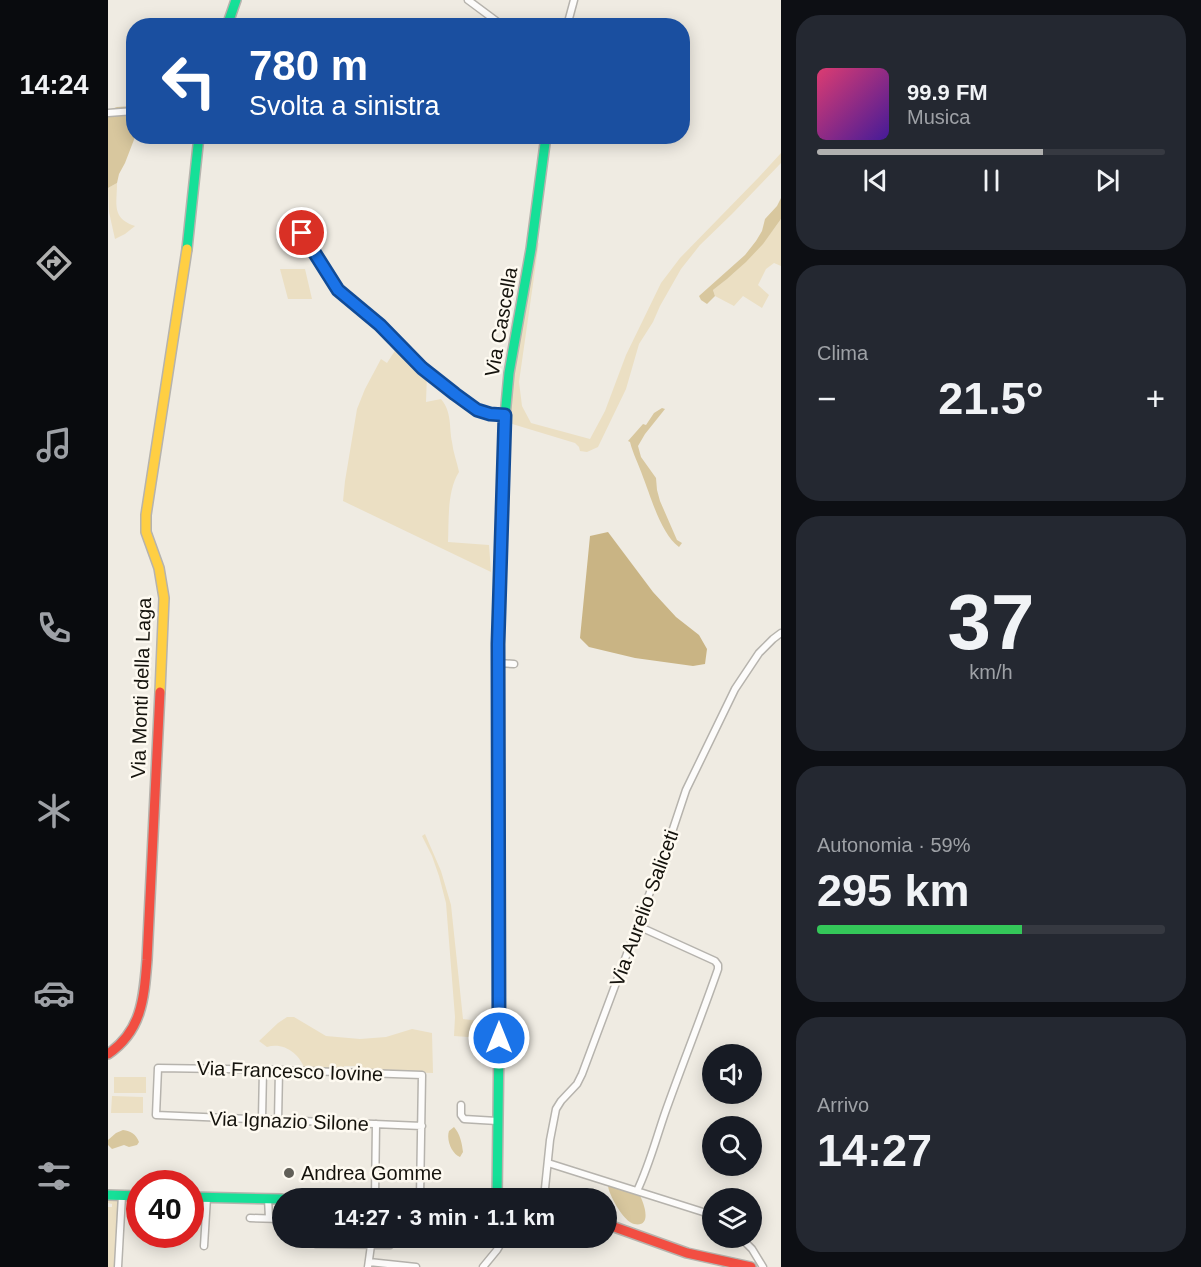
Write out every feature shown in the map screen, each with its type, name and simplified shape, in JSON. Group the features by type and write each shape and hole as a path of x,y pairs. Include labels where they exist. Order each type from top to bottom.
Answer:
{"street":[{"path":"230,18 236,0"},
{"path":"468,0 492,18"},
{"path":"569,18 574,0"},
{"path":"108,114 126,112"},
{"name":"Via Monti della Laga","path":"108,1054 125,1040 137,1018 142,1004 147,960 164,598 159,568 146,532 146,515 190,230 198,144"},
{"name":"Via Cascella","path":"497,1188 498,663 505,415 509,373 531,249 545,144"},
{"path":"302,233 338,290 380,325 422,368 477,410 505,415"},
{"name":"Via Aurelio Saliceti","path":"545,1188 556,1109 581,1077 686,790 735,689 759,653 781,633"},
{"path":"498,663 514,664"},
{"path":"637,1191 718,969 715,961 638,926"},
{"name":"Via Francesco Iovine","path":"156,1115 158,1068 279,1070 422,1076 422,1126"},
{"path":"262,1119 263,1070"},
{"path":"279,1070 279,1121"},
{"path":"461,1105 461,1115 464,1119 497,1121"},
{"name":"Via Ignazio Silone","path":"156,1115 422,1126"},
{"path":"375,1188 376,1124"},
{"path":"420,1188 422,1126"},
{"path":"548,1163 702,1212"},
{"path":"108,1195 126,1196"},
{"path":"118,1267 122,1196"},
{"path":"204,1246 207,1197 272,1198"},
{"path":"268,1198 269,1218"},
{"path":"250,1218 272,1218"},
{"path":"617,1228 687,1253 751,1267"},
{"path":"371,1248 369,1264 416,1267"},
{"path":"483,1267 498,1248"},
{"path":"751,1248 763,1267"}],"shaded area":[{"path":"126,106 126,144 132,144 117,183 108,188 108,110"},
{"path":"781,153 781,163 700,245 681,269 639,344 626,389 598,447 587,452 580,451 575,443 509,423 510,400 534,250 539,242 519,382 522,406 531,423 590,439 605,411 626,355 661,283 680,258"},
{"path":"117,183 116,204 119,214 127,223 135,226 115,239 109,212 108,188"},
{"path":"781,198 781,219 763,244 713,290 715,296 707,304 701,300 699,296 745,255 756,241 765,219"},
{"path":"781,219 781,266 774,263 766,269 758,285 769,295 762,308 743,296 734,306 715,296 713,290 750,257"},
{"path":"280,269 305,269 312,299 288,299"},
{"path":"398,346 427,373 426,402 441,399 449,414 459,472 452,488 448,542 489,545 491,572 343,501 357,409 381,359 387,363"},
{"path":"662,408 665,409 638,446 641,457 656,478 660,501 677,540 682,543 679,547 662,524 628,441 643,424 646,425 654,413"},
{"path":"608,532 653,592 676,617 699,635 707,649 705,664 693,666 635,658 589,647 580,638 590,536"},
{"path":"425,834 441,871 451,905 463,1019 495,1023 496,1039 454,1036 455,1017 446,903 432,856 422,836"},
{"path":"287,1017 294,1017 326,1036 360,1039 386,1037 412,1029 432,1033 433,1073 358,1071 357,1066 344,1066 344,1071 305,1070 295,1054 279,1046 267,1047 259,1041"},
{"path":"114,1077 146,1077 146,1093 114,1093"},
{"path":"112,1096 143,1097 143,1113 111,1113"},
{"path":"454,1127 462,1145 463,1152 460,1157 454,1153 449,1142 449,1131"},
{"path":"123,1130 133,1133 139,1142 137,1145 129,1147 124,1145 112,1149 108,1145 108,1140"},
{"path":"608,1185 639,1194 646,1214 644,1222 634,1224 630,1222 617,1206 617,1188 609,1188"},
{"path":"108,1198 119,1198 116,1267 108,1267 108,1207 112,1207 112,1204 108,1203"}],"traffic: fast":[{"path":"230,18 236,0"},
{"path":"187,249 198,144"},
{"path":"500,587 504,427 509,373 531,249 545,144"},
{"path":"497,1188 498,813"},
{"path":"108,1195 126,1196"},
{"path":"204,1197 272,1199"}],"traffic: slow":[{"path":"160,692 164,598 159,568 146,532 146,515 187,249"}],"traffic: jam":[{"path":"498,813 500,587"},
{"path":"108,1054 128,1035 134,1024 139,1013 144,987 160,692"},
{"path":"617,1228 687,1253 751,1267"}],"place":[{"name":"Andrea Gomme","path":"289,1173"}],"route":[{"path":"302,233 338,290 380,325 422,368 477,410 505,415 498,644 499,1038"}]}
